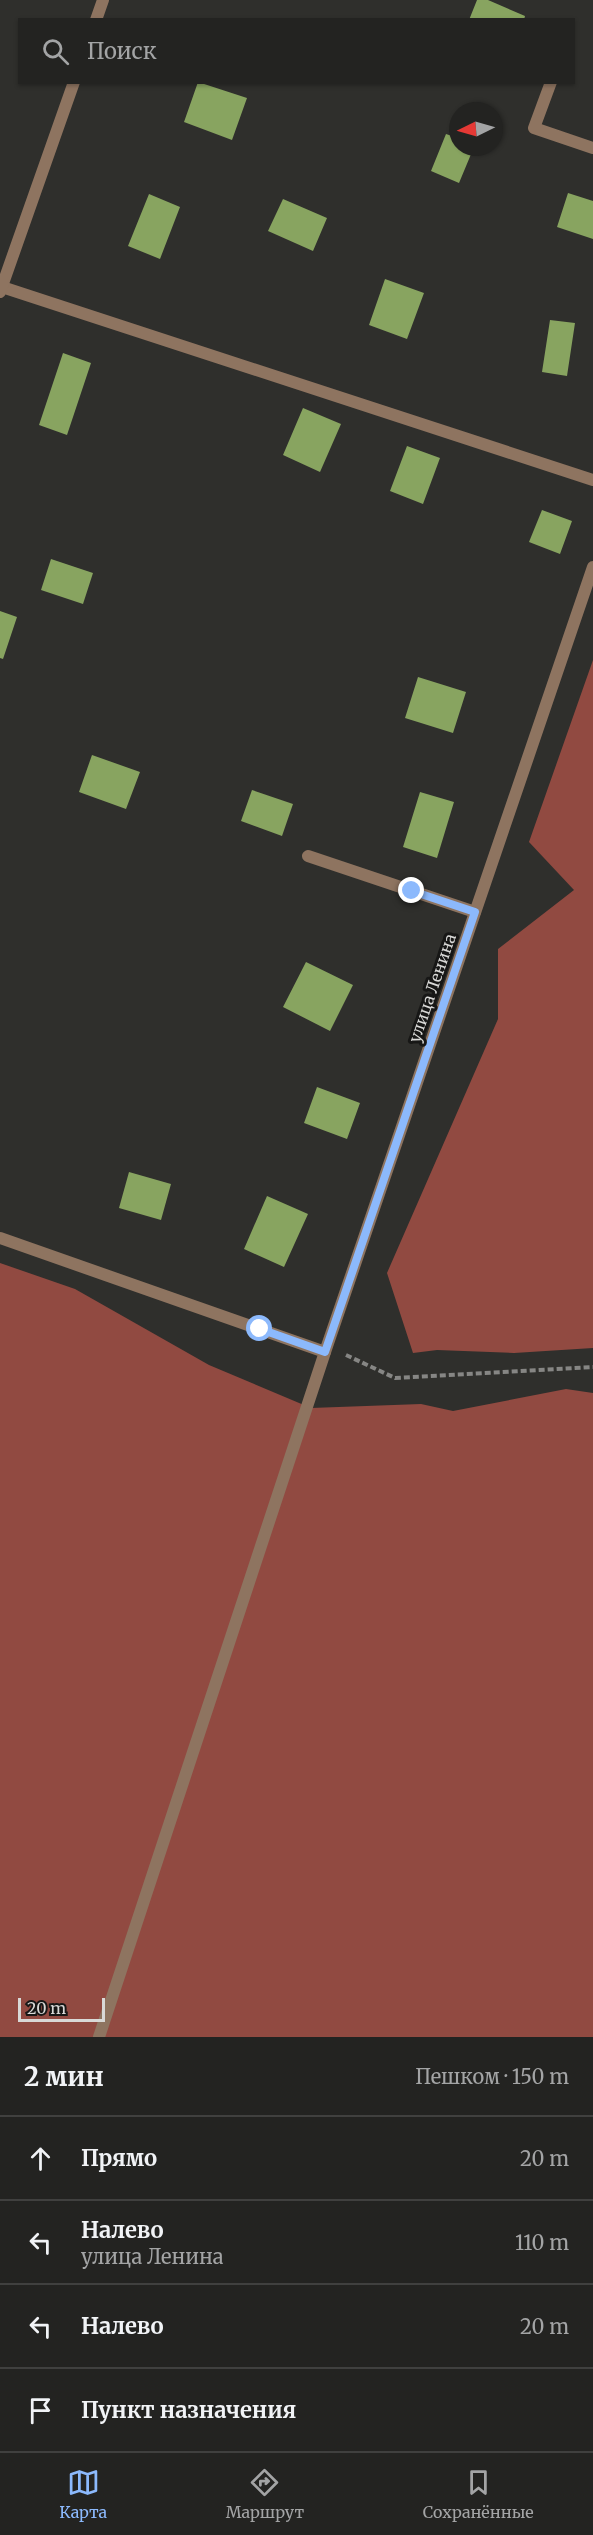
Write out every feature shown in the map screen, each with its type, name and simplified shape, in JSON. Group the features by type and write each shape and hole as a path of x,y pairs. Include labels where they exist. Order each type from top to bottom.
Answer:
{"street":[{"path":"97,18 103,0"},
{"path":"73,84 1,288 593,480"},
{"path":"550,84 534,128 593,148"},
{"name":"улица Ленина","path":"99,2037 325,1352 593,567"},
{"path":"308,856 475,912"},
{"path":"0,1238 325,1352"}],"path":[{"path":"325,1352 338,1352 395,1378 593,1367"}],"shaded area":[{"path":"593,660 593,1348 514,1353 437,1350 413,1353 387,1273 498,1019 498,949 574,890 529,842"},
{"path":"0,1263 75,1289 209,1365 311,1408 421,1404 453,1411 566,1389 593,1393 593,2037 0,2037"}],"building":[{"path":"477,0 488,0 525,16 524,18 470,18"},
{"path":"197,84 204,84 247,98 232,140 184,122"},
{"path":"446,134 449,135 449,156 470,156 459,183 431,171"},
{"path":"568,193 593,201 593,239 557,227"},
{"path":"149,194 180,207 160,259 128,246"},
{"path":"283,199 327,218 313,251 268,231"},
{"path":"385,279 424,293 407,339 369,325"},
{"path":"550,320 575,323 567,376 542,372"},
{"path":"63,353 91,363 67,435 39,425"},
{"path":"303,408 341,424 320,472 283,455"},
{"path":"407,446 440,458 423,504 390,491"},
{"path":"542,510 572,521 560,554 529,542"},
{"path":"51,559 93,573 83,604 41,590"},
{"path":"0,611 17,617 3,659 0,658"},
{"path":"418,677 466,692 453,733 405,718"},
{"path":"92,755 140,772 126,809 79,792"},
{"path":"252,790 293,804 282,836 241,821"},
{"path":"420,792 454,802 437,858 403,847"},
{"path":"306,962 353,985 330,1031 283,1007"},
{"path":"317,1087 360,1103 347,1139 304,1123"},
{"path":"129,1172 171,1184 161,1220 119,1208"},
{"path":"267,1196 308,1214 284,1267 244,1249"}],"route":[{"path":"260,1329 325,1352 475,912 412,891"}]}
